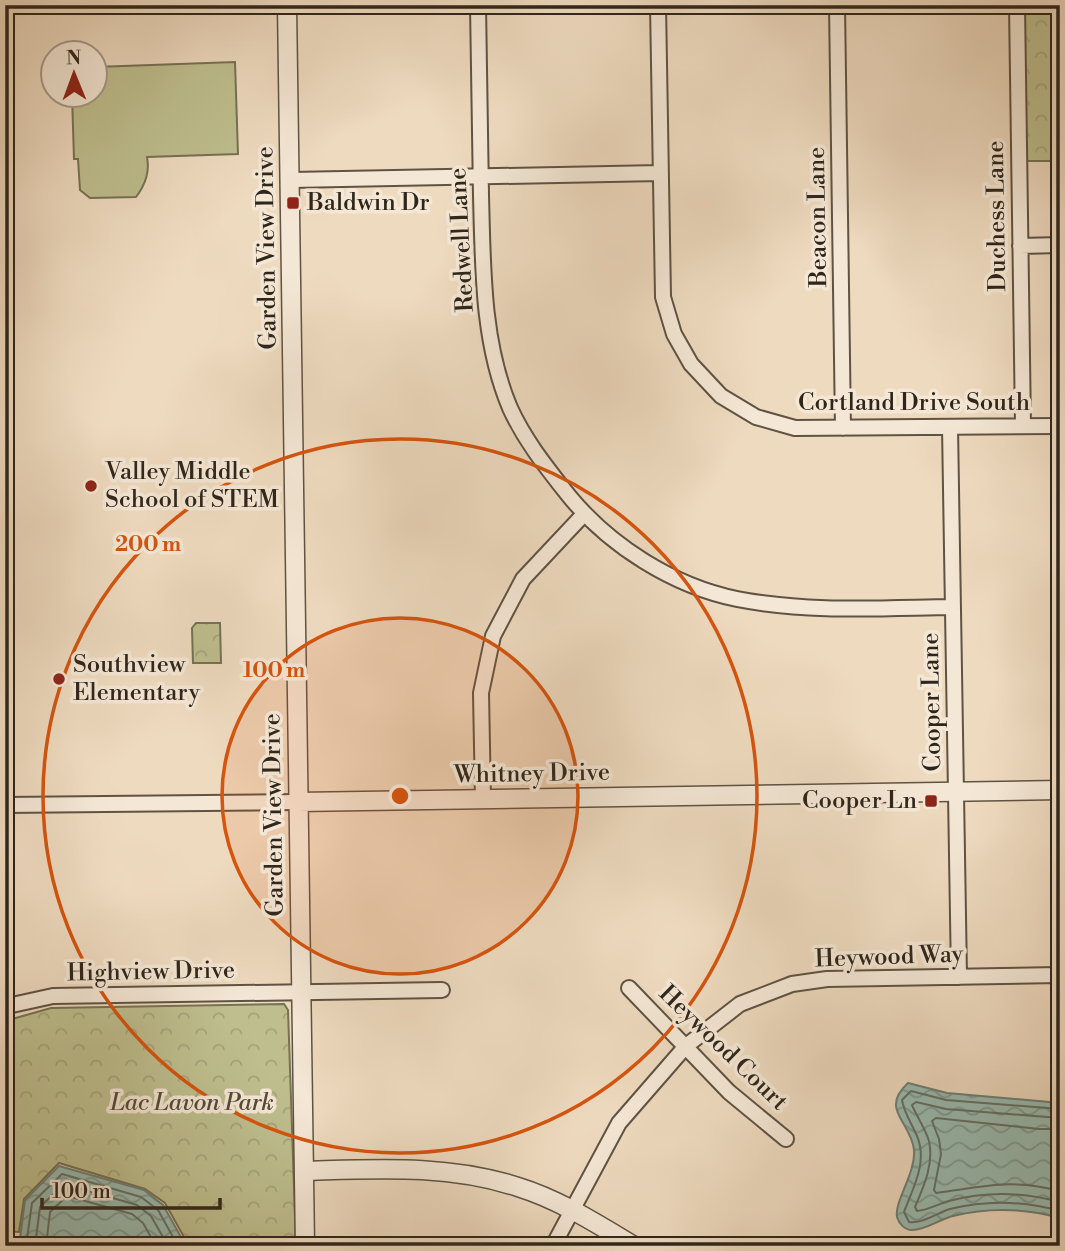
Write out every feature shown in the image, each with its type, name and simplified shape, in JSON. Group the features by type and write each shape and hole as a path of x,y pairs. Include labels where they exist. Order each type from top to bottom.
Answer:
{"street":[{"path":"5,8 19,5"},
{"name":"Garden View Drive","path":"287,5 305,1246"},
{"name":"Redwell Lane","path":"478,5 483,288 496,370 511,409 533,451 584,514 615,541 654,566 691,584 736,598 805,608 953,607"},
{"name":"Cortland Drive South","path":"658,5 663,297 674,334 691,364 721,396 756,417 795,428 1060,426"},
{"name":"Beacon Lane","path":"837,5 844,428"},
{"name":"Duchess Lane","path":"1017,5 1023,426"},
{"path":"291,180 660,173"},
{"path":"1020,246 1060,245"},
{"name":"Cooper Lane","path":"950,427 959,977"},
{"path":"482,799 481,693 493,636 523,579 584,514"},
{"name":"Whitney Drive","path":"5,805 1060,790"},
{"name":"Heywood Way","path":"553,1246 620,1123 685,1046 740,1004 792,984 827,979 1060,975"},
{"name":"Heywood Court","path":"629,988 729,1091 786,1139"},
{"name":"Highview Drive","path":"5,1009 53,996 442,990"},
{"path":"304,1171 411,1168 456,1172 519,1187 572,1209 634,1246"}],"green space":[{"path":"1023,5 1060,5 1060,161 1025,161"},
{"path":"235,62 238,154 147,157 146,178 136,197 90,198 80,190 78,159 74,159 72,108 108,108 108,67"},
{"path":"196,623 220,623 221,663 193,663 192,628"},
{"name":"Lac Lavon Park","path":"284,1004 288,1010 296,1246 189,1246 165,1203 145,1189 59,1163 24,1199 19,1232 5,1231 5,1021 51,1008"}],"water":[{"path":"908,1083 947,1093 1060,1103 1060,1218 1033,1212 994,1210 953,1216 917,1230 909,1230 903,1226 898,1220 897,1211 912,1168 914,1150 912,1140 896,1108 896,1101"},
{"path":"59,1166 144,1190 163,1205 186,1246 19,1246 25,1200"}],"place":[{"name":"Baldwin Dr","path":"293,203"},
{"name":"Valley Middle School of STEM","path":"91,486"},
{"name":"Southview Elementary","path":"59,679"},
{"name":"Cooper Ln","path":"931,801"}]}
